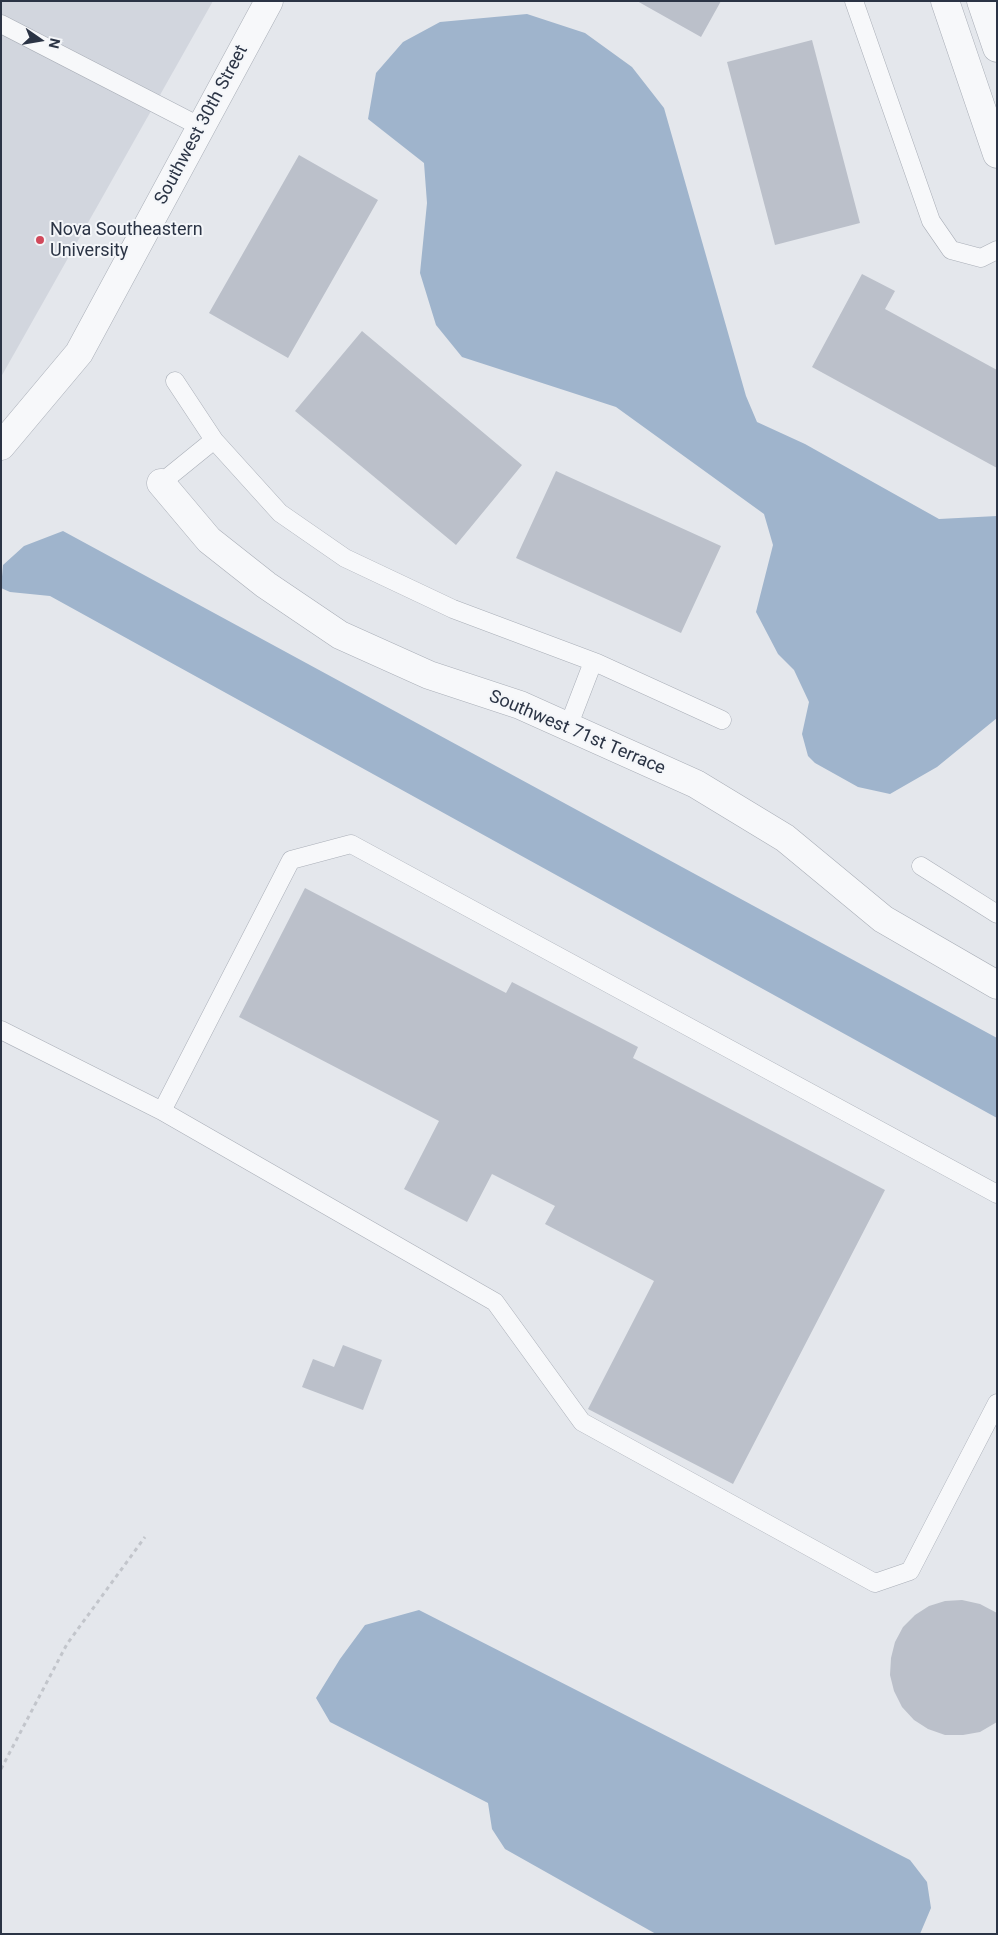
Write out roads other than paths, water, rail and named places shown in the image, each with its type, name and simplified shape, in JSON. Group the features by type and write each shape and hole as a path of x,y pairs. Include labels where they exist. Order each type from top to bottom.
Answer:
{"street":[{"name":"Southwest 30th Street","path":"1,446 79,352 269,1"},
{"path":"945,1 997,154"},
{"path":"981,1 997,48"},
{"name":"Southwest 71st Terrace","path":"161,483 209,540 266,584 340,635 429,676 520,705 696,784 785,838 883,919 997,985"}],"lane":[{"path":"854,1 931,221 951,250 980,258 997,250"},
{"path":"1,24 201,127"},
{"path":"175,381 214,440 280,513 345,558 453,609 593,662 722,720"},
{"path":"161,483 214,440"},
{"path":"568,726 593,662"},
{"path":"162,1111 291,860 351,844 997,1194"},
{"path":"921,866 997,914"},
{"path":"1,1030 162,1111 495,1302 582,1422 875,1583 910,1571 997,1403"}],"water":[{"path":"527,14 585,33 632,67 664,108 746,396 757,422 805,444 939,519 997,516 997,718 937,767 890,794 858,787 815,763 808,756 802,734 809,702 794,670 778,654 756,612 773,545 764,514 616,407 462,357 436,325 420,273 427,203 424,163 368,119 376,73 403,42 440,22"},
{"path":"63,531 997,1038 997,1118 50,596 10,592 1,588 3,565 24,546"},
{"path":"419,1610 910,1860 927,1882 931,1908 920,1934 656,1934 505,1849 492,1829 488,1803 330,1722 316,1698 340,1659 365,1625"}],"place":[{"name":"Nova Southeastern University","path":"40,240"}]}
